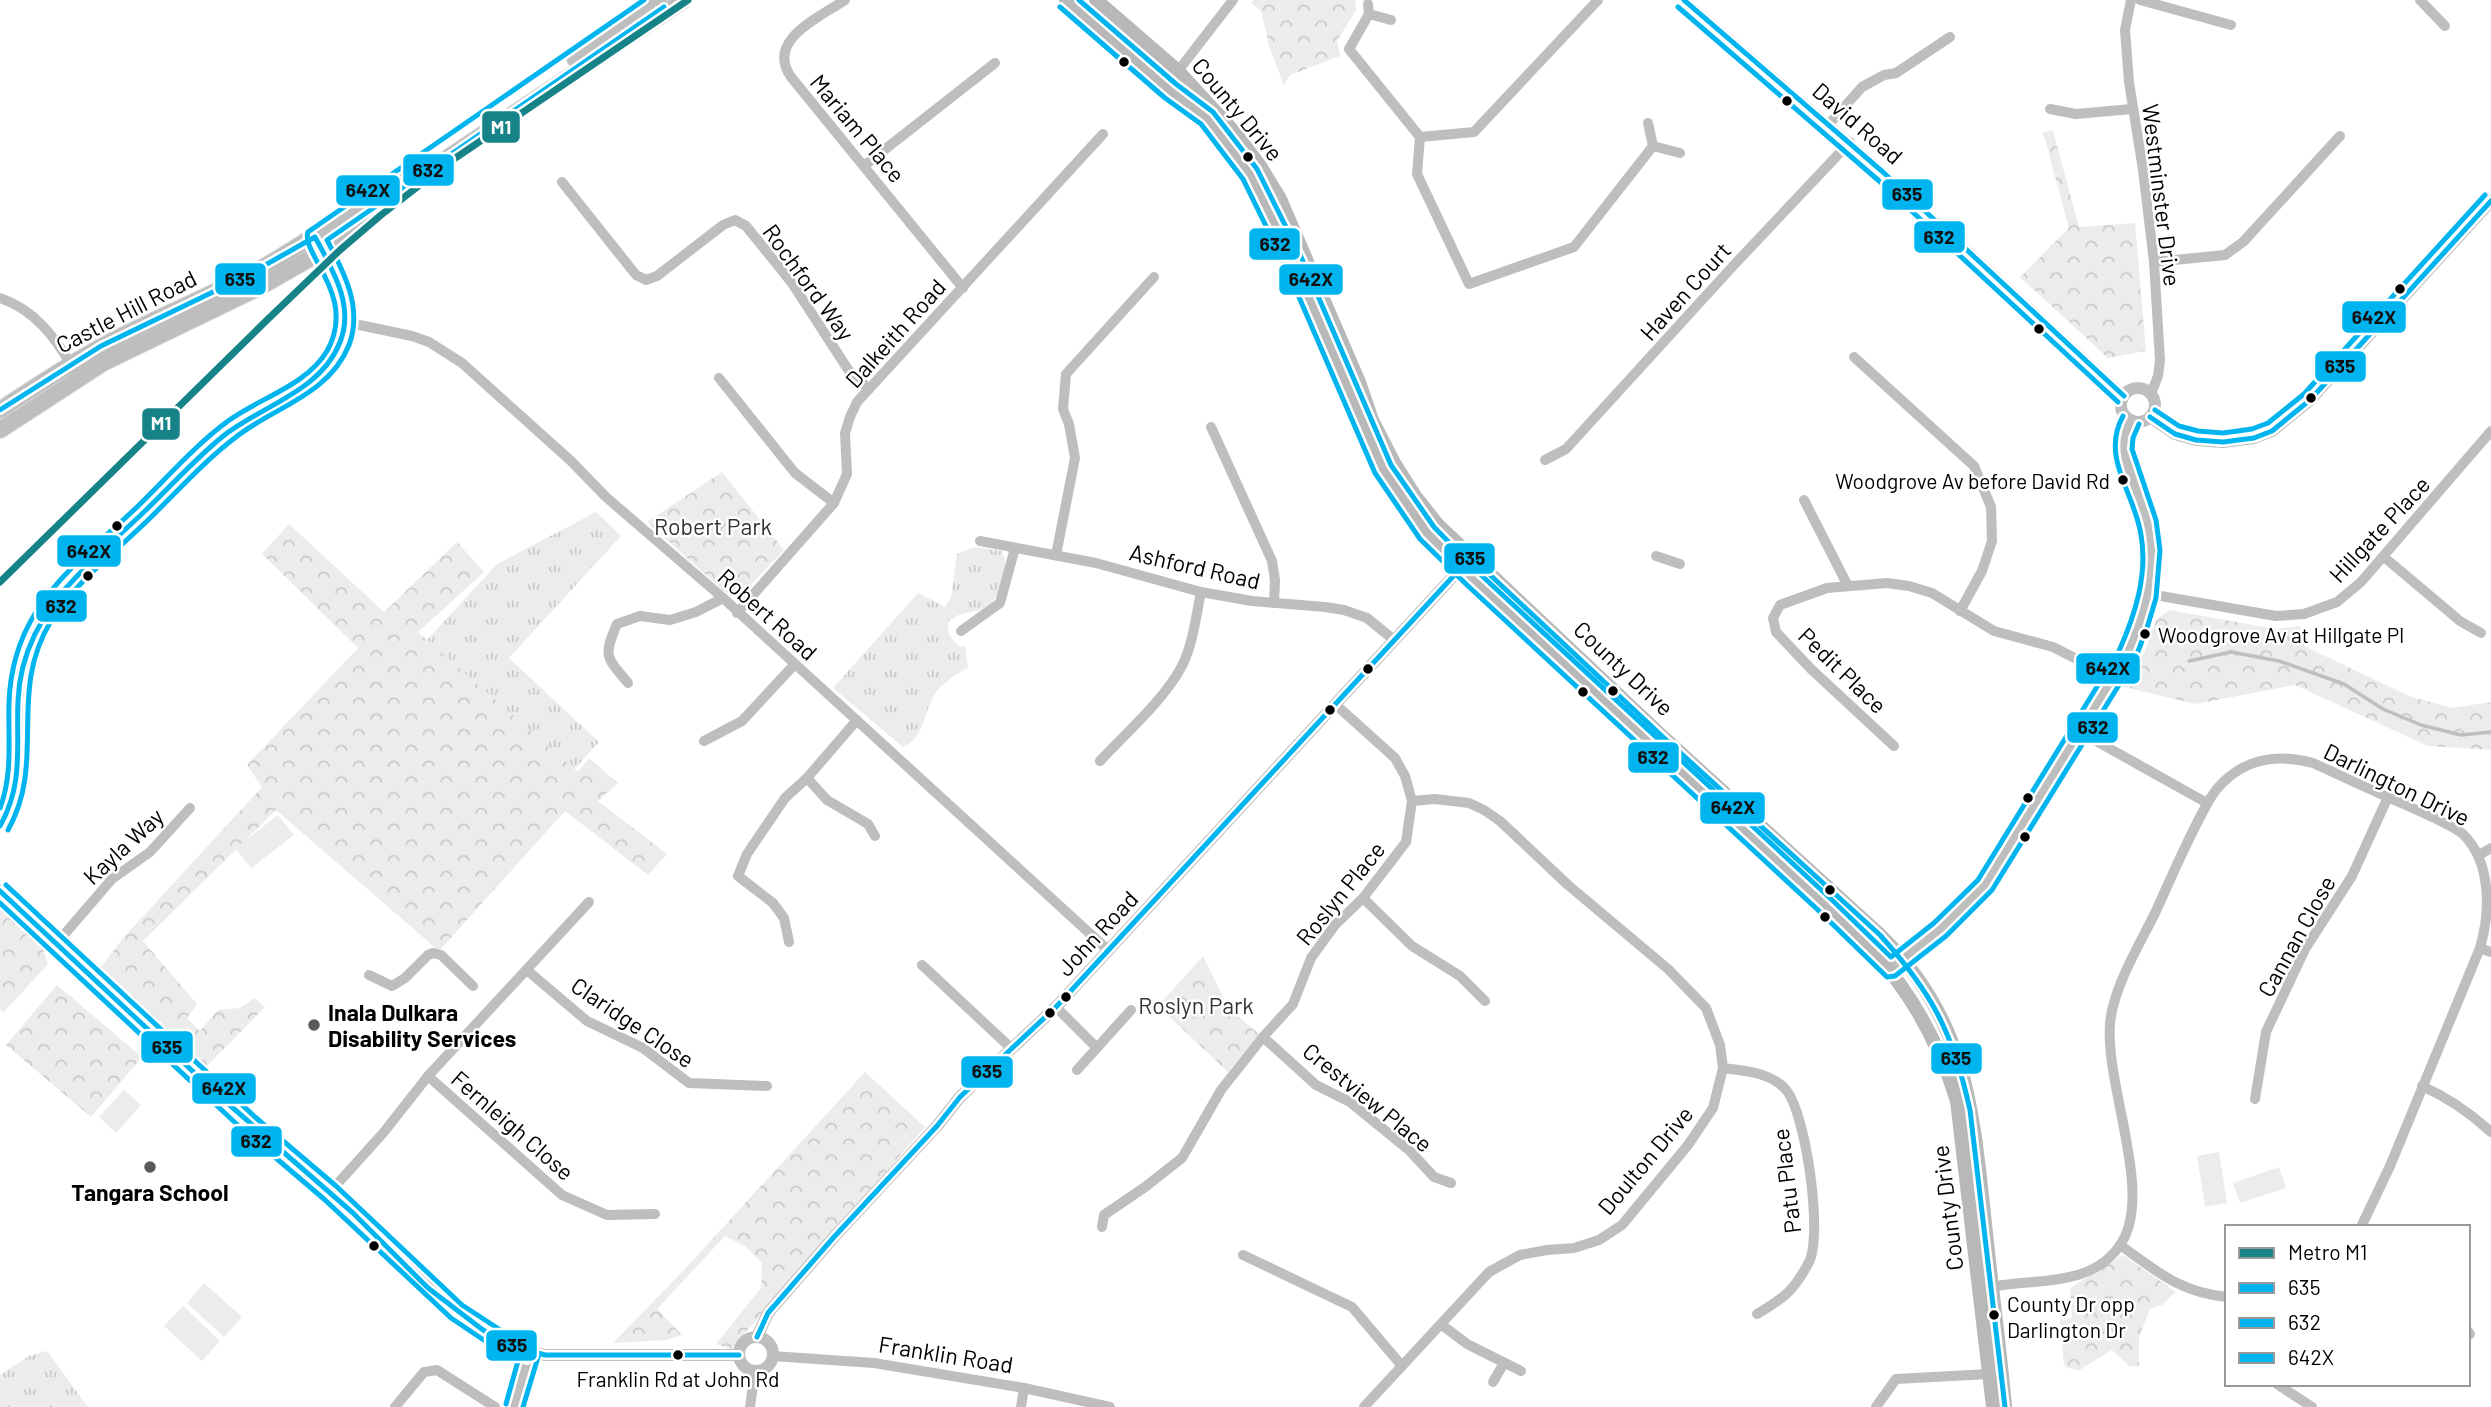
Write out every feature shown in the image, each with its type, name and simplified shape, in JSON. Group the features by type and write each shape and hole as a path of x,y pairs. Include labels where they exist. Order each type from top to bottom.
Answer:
{"main road":[{"name":"Castle Hill Road","path":"0,410 75,371 103,363 260,287 659,0"},
{"name":"Castle Hill Road","path":"319,244 684,0"},
{"name":"County Drive","path":"1066,0 1207,118 1250,174 1294,263 1383,469 1401,499 1427,533 1466,562 1880,935 1903,959 1931,997 1948,1028 1972,1113 1993,1407"},
{"name":"County Drive","path":"1096,0 1178,71 1235,133 1260,166 1280,199 1373,420 1394,463 1415,496 1466,562 1890,969 1915,1004 1932,1035 1957,1101 2005,1407"},
{"name":"Castle Hill Road","path":"0,430 75,371"}],"street":[{"name":"Mariam Place","path":"845,0 795,33 787,44 784,65 963,288"},
{"path":"1186,101 1178,85 1178,71 1233,0"},
{"path":"1420,137 1474,132 1598,0"},
{"name":"David Road","path":"1684,0 1850,142 2124,396"},
{"name":"Westminster Drive","path":"2131,0 2126,30 2132,109 2143,170 2154,262 2160,360 2158,376 2151,394"},
{"path":"2140,0 2231,25"},
{"path":"2420,0 2445,26"},
{"path":"1391,20 1368,9 1349,49 1420,137 1417,174 1469,284 1574,247 1653,146"},
{"path":"1829,124 1862,87 1896,72 1950,37"},
{"path":"1133,58 1166,71 1178,71"},
{"path":"865,165 995,63"},
{"path":"2050,109 2076,114 2132,109"},
{"path":"1648,123 1653,146"},
{"name":"Dalkeith Road","path":"737,613 834,503 847,474 845,433 857,402 1103,134"},
{"path":"2154,262 2225,254 2243,242 2340,135"},
{"name":"Haven Court","path":"1545,460 1566,449 1850,142"},
{"path":"1653,146 1680,153"},
{"name":"Rochford Way","path":"562,182 636,275 646,279 657,276 723,225 735,220 746,226 792,283 849,371 869,389"},
{"path":"2150,417 2175,434 2196,440 2223,442 2254,438 2272,431 2310,400 2491,201"},
{"path":"0,826 12,803 19,776 18,700 24,663 47,611 71,582 220,439 248,418 305,386 321,373 339,346 345,322 343,291 319,244"},
{"path":"1056,555 1075,458 1069,424 1063,409 1066,374 1154,277"},
{"path":"0,298 38,320 50,332 75,371"},
{"name":"Robert Road","path":"345,322 412,336 444,350 477,376 571,461 606,498 723,598 1109,951"},
{"path":"1854,357 1975,466 1991,507 1992,541 1982,571 1960,611"},
{"path":"719,378 795,473 834,503"},
{"path":"2137,388 2147,390 2155,403 2150,417 2141,422 2131,420 2121,407 2124,396 2137,388"},
{"path":"1890,969 1940,930 1985,885 2137,634 2149,594 2151,565 2150,535 2145,512 2124,455 2123,441 2131,420"},
{"path":"1211,426 1272,561 1274,603"},
{"name":"Hillgate Place","path":"2149,594 2276,616 2304,614 2337,601 2361,583 2491,431"},
{"path":"1804,500 1848,586 1887,583 1932,593 1994,631 2053,647 2112,677"},
{"name":"Ashford Road","path":"980,541 1131,572 1202,592 1274,603 1325,607 1355,614 1374,623 1394,640"},
{"path":"961,631 1000,603 1015,548"},
{"path":"1656,556 1680,564"},
{"path":"2384,557 2460,621 2481,633"},
{"name":"John Road","path":"757,1337 768,1313 960,1097 1056,1007 1109,951 1466,562"},
{"name":"Pedit Place","path":"1848,586 1827,588 1780,605 1773,618 1776,632 1811,669 1894,746"},
{"path":"1100,761 1157,699 1182,667 1202,592"},
{"path":"628,683 611,663 607,647 617,624 640,616 670,620 696,612 723,598"},
{"path":"704,741 742,721 794,665"},
{"name":"Roslyn Place","path":"1102,1227 1104,1215 1182,1158 1221,1090 1293,1004 1311,958 1335,925 1363,898 1406,842 1412,801 1405,776 1395,758 1335,704"},
{"path":"789,942 784,918 773,903 738,876 747,854 785,798 807,778 857,720"},
{"path":"2080,732 2207,803"},
{"name":"Darlington Drive","path":"2120,1245 2130,1221 2133,1189 2111,1060 2110,1020 2127,972 2207,803 2227,778 2249,764 2273,758 2293,757 2314,763 2440,821 2464,835 2481,854 2488,873 2491,892 2488,920 2480,948 2363,1225"},
{"path":"807,778 827,800 868,824 875,836"},
{"name":"Cannan Close","path":"2255,1099 2266,1032 2305,949 2352,876 2388,797"},
{"name":"Doulton Drive","path":"1364,1407 1489,1272 1520,1255 1574,1248 1599,1240 1622,1225 1688,1145 1713,1108 1723,1068 1720,1045 1706,1008 1668,969 1568,885 1500,821 1469,803 1436,799 1412,801"},
{"name":"Kayla Way","path":"56,944 112,879 150,852 190,808"},
{"path":"2481,854 2491,848"},
{"path":"0,891 249,1124 330,1192 457,1312 504,1343 530,1352 558,1356 739,1355"},
{"path":"1363,898 1412,946 1460,976 1485,1001"},
{"path":"330,1192 384,1132 428,1076 589,902"},
{"path":"2480,948 2491,952"},
{"path":"369,975 392,986 433,953 441,955 473,986"},
{"path":"922,965 1012,1049"},
{"name":"Claridge Close","path":"528,971 587,1021 643,1048 689,1083 766,1086"},
{"path":"1056,1007 1097,1048"},
{"path":"1077,1070 1131,1010"},
{"name":"Crestview Place","path":"1263,1037 1317,1084 1350,1101 1409,1150 1434,1177 1451,1183"},
{"name":"Patu Place","path":"1723,1068 1763,1074 1786,1090 1803,1126 1815,1224 1810,1260 1786,1297 1757,1314"},
{"name":"Fernleigh Close","path":"428,1076 562,1195 607,1215 655,1214"},
{"path":"2422,1086 2446,1096 2470,1112 2491,1132"},
{"path":"1986,1288 2075,1278 2097,1265 2120,1245 2171,1282 2202,1294 2225,1297"},
{"path":"1243,1255 1352,1307 1402,1366"},
{"path":"1442,1325 1467,1344 1521,1371"},
{"path":"757,1337 770,1346 772,1356 768,1365 755,1371 743,1364 739,1355 742,1345 757,1337"},
{"path":"514,1407 530,1352"},
{"name":"Franklin Road","path":"772,1356 874,1363 1024,1388 1110,1407"},
{"path":"1493,1382 1504,1363"},
{"path":"395,1407 424,1372 437,1370 495,1407"},
{"path":"750,1407 755,1371"},
{"path":"1876,1407 1896,1379 1989,1374"},
{"path":"2280,1386 2312,1407"},
{"path":"1021,1407 1024,1388"}],"green space":[{"path":"1253,0 1355,0 1356,10 1337,41 1340,56 1290,75 1284,85 1270,49 1261,11 1251,3"},
{"path":"2053,131 2079,227 2135,223 2146,351 2108,358 2020,277 2069,228 2043,132"},
{"name":"Robert Park","path":"722,472 784,550 743,593 726,593 647,522"},
{"path":"596,512 621,536 509,658 599,742 569,775 425,642 497,564"},
{"path":"289,524 384,612 457,542 484,572 418,632 578,772 589,758 618,783 598,801 667,854 648,875 565,811 439,951 276,810 143,941 197,1004 187,1018 200,1031 218,1010 240,1008 254,998 265,1007 202,1071 97,972 124,937 262,787 247,765 358,648 262,554"},
{"path":"974,547 1001,551 1006,567 1002,583 991,604 948,622 952,639 960,647 965,646 968,668 937,691 916,737 903,747 833,688 918,593 945,607 951,598 957,554"},
{"path":"2169,610 2276,629 2300,626 2304,646 2409,696 2452,708 2491,702 2491,750 2428,746 2295,685 2196,704 2123,687 2145,651 2156,620"},
{"path":"278,815 294,835 251,868 235,848"},
{"path":"0,902 41,943 48,964 4,1012 0,1009"},
{"name":"Roslyn Park","path":"1203,956 1229,1009 1259,1034 1228,1072 1158,1006"},
{"path":"57,985 142,1057 91,1117 6,1045"},
{"path":"865,1072 925,1127 731,1349 716,1344 761,1288 762,1263 745,1246 725,1236 657,1309 682,1335 666,1340 613,1343 685,1269"},
{"path":"124,1090 141,1105 116,1133 99,1117"},
{"path":"2219,1152 2227,1203 2205,1207 2197,1156"},
{"path":"2279,1167 2286,1188 2240,1203 2233,1183"},
{"path":"2123,1255 2176,1292 2162,1305 2150,1309 2139,1337 2139,1366 2130,1367 2112,1350 2078,1371 2064,1366 2060,1320 2072,1318 2070,1288"},
{"path":"204,1283 242,1317 224,1337 187,1303"},
{"path":"183,1306 220,1341 202,1361 164,1326"},
{"path":"47,1351 88,1407 0,1407 0,1375 29,1356"}],"waterway":[{"path":"2189,661 2231,652 2279,661 2344,684 2383,709 2421,725 2461,735 2491,732"}],"metro line":[{"name":"M1","path":"0,582 267,320 381,215 451,161 688,0"}],"transit line":[{"name":"642X","path":"0,808 7,782 11,679 20,644 46,597 82,558 203,441 240,413 295,382 318,363 327,351 335,331 336,312 333,295 308,241 308,232 644,0"},
{"name":"642X","path":"1079,0 1176,84 1213,112 1257,169 1302,259 1391,465 1434,527 1480,574 1891,957 1934,923 1978,880 2119,651 2135,609 2143,565 2138,520 2117,461 2115,446 2123,416"},
{"name":"635","path":"1684,0 1884,173 2124,396"},
{"name":"632","path":"8,830 19,804 25,778 31,674 38,648 51,621 72,593 96,568 212,457 251,426 314,388 340,362 353,331 353,304 340,265 327,240 664,7"},
{"name":"632","path":"1060,7 1165,98 1201,124 1243,179 1286,267 1375,473 1420,539 1887,977 1895,976 1946,936 1992,890 2135,659 2156,598 2160,550 2156,520 2132,449 2139,424"},
{"name":"632","path":"1678,7 1878,180 2118,402"},
{"name":"642X","path":"2155,410 2179,426 2198,431 2223,433 2252,429 2268,423 2304,394 2485,195"},
{"name":"635","path":"2150,417 2175,434 2196,440 2223,442 2254,438 2272,431 2310,400 2491,201"},
{"name":"635","path":"0,410 101,346 242,278 315,237 340,288 345,314 344,328 331,359 319,374 288,397 222,437 66,587 45,616 23,665 18,701 16,780 8,810 0,826"},
{"name":"635","path":"757,1337 768,1313 960,1097 1056,1007 1471,557 1880,935 1927,996 1948,1036 1970,1110 2005,1407"},
{"name":"642X","path":"6,885 255,1117 336,1186 462,1305 508,1335 533,1344"},
{"name":"635","path":"0,891 217,1094 353,1213 428,1288 483,1330 513,1346 545,1355 739,1355"},
{"name":"632","path":"0,903 243,1130 324,1199 451,1318 500,1351 527,1360"},
{"name":"642X","path":"506,1404 521,1350"},
{"name":"632","path":"523,1407 539,1354"}],"place":[{"name":"Woodgrove Av before David Rd","path":"2123,480"},
{"name":"Woodgrove Av at Hillgate Pl","path":"2145,634"},
{"name":"Inala Dulkara Disability Services","path":"314,1025"},
{"name":"Tangara School","path":"150,1167"},
{"name":"County Dr opp Darlington Dr","path":"1994,1315"},
{"name":"Franklin Rd at John Rd","path":"678,1355"}]}
